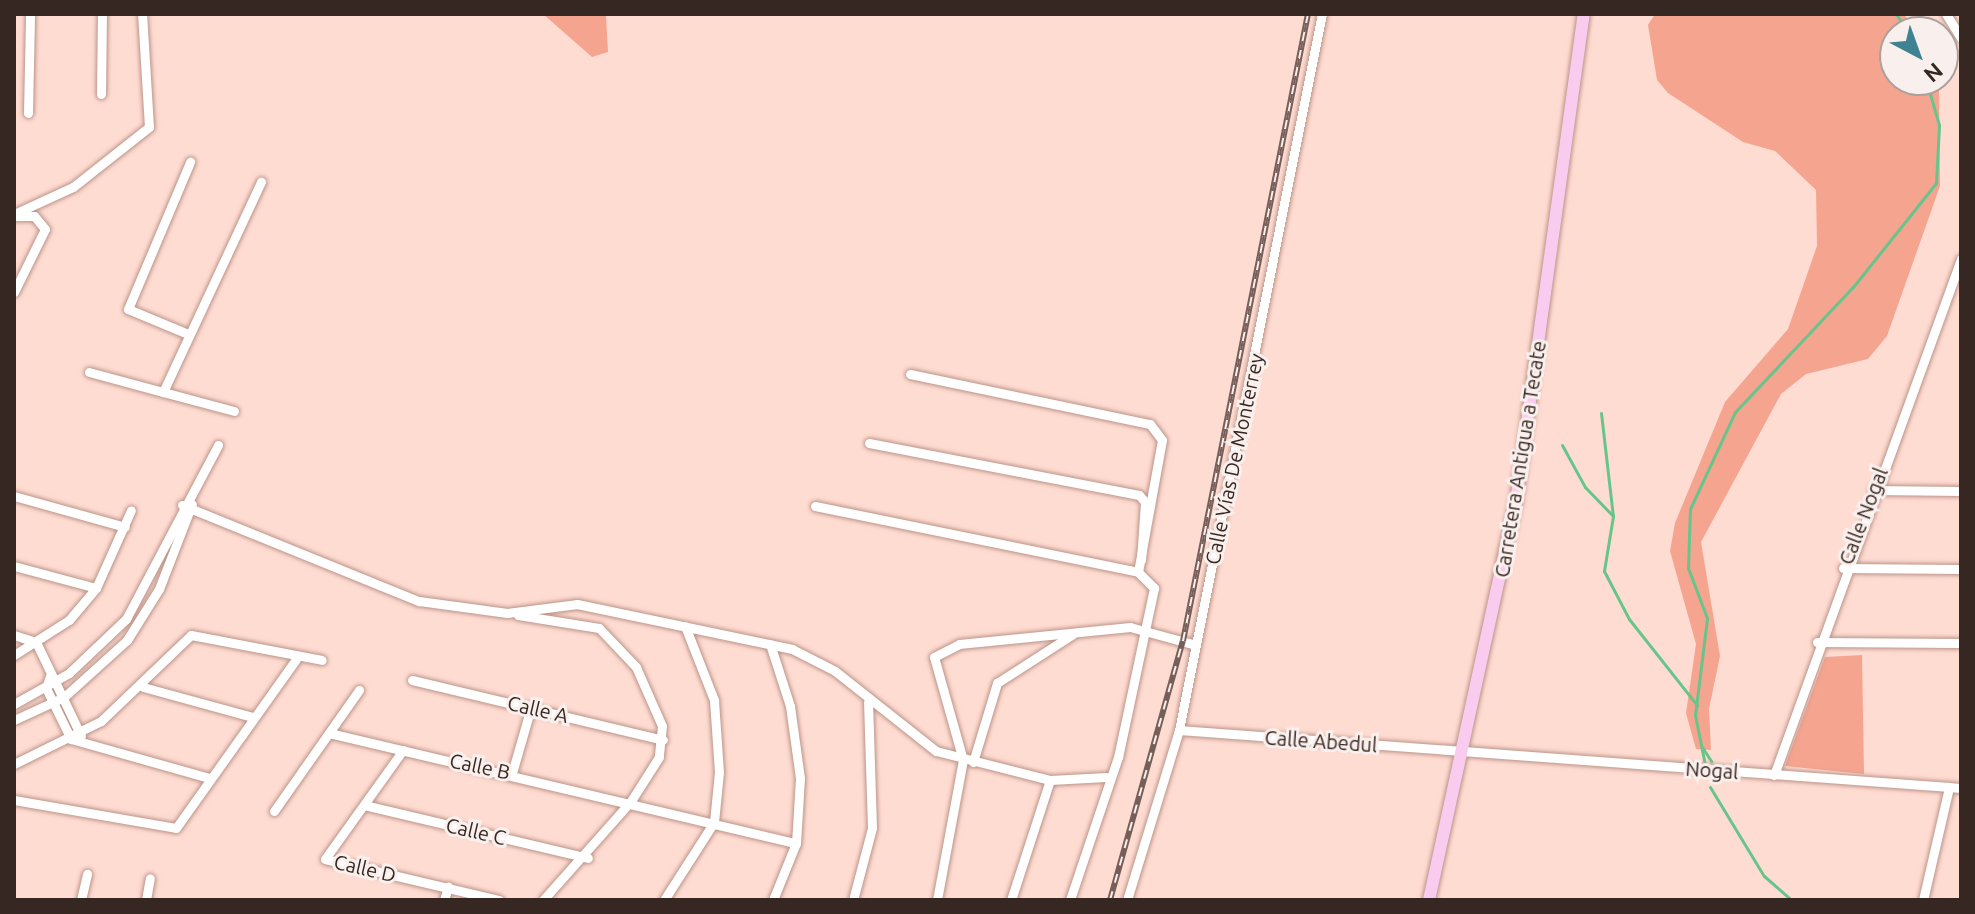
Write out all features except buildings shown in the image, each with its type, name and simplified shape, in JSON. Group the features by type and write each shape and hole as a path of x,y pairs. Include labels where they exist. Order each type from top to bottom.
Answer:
{"main road":[{"name":"Carretera Antigua a Tecate","path":"1429,900 1523,463 1584,14"}],"street":[{"path":"28,113 30,14"},
{"path":"101,94 102,14"},
{"path":"14,215 73,187 149,127 142,14"},
{"name":"Calle Vías De Monterrey","path":"1127,900 1179,730 1322,14"},
{"path":"1946,14 1961,38"},
{"path":"188,334 128,309 190,162"},
{"path":"163,392 261,182"},
{"path":"14,215 34,216 45,229 14,292"},
{"name":"Calle Nogal","path":"1774,775 1843,568 1961,261"},
{"path":"89,372 234,411"},
{"path":"910,374 1150,424 1162,440 1138,572"},
{"path":"869,443 1139,495 1145,502 1141,560"},
{"path":"14,720 64,697 139,625 191,496 218,445"},
{"path":"1873,490 1961,491"},
{"path":"14,496 125,527"},
{"path":"815,506 1138,572 1154,588 1118,757 1106,777 1070,900"},
{"path":"187,507 390,591 599,628 636,667 663,740 631,801 588,858 543,900"},
{"path":"14,704 46,688 126,619 187,507"},
{"path":"14,655 36,642 96,588 131,510"},
{"path":"14,566 96,588"},
{"path":"1843,568 1961,569"},
{"path":"507,613 577,604 770,644 815,657 915,739 968,761 1050,780 1106,777"},
{"path":"664,900 714,822 720,734 685,626"},
{"path":"968,761 934,657 959,644 1075,632 1142,633 1196,645"},
{"path":"937,900 968,761 997,683 1075,632"},
{"path":"14,635 36,642 64,697 78,739"},
{"path":"14,764 78,739 143,687 191,635 296,659 322,660"},
{"path":"1817,642 1961,643"},
{"path":"770,644 796,739 796,843 773,900"},
{"path":"14,800 176,828 296,659"},
{"name":"Calle A","path":"412,680 663,740"},
{"path":"143,687 253,717"},
{"path":"46,688 52,703 78,739 209,778"},
{"path":"274,811 359,690"},
{"path":"853,900 873,816 868,702"},
{"path":"512,773 531,707"},
{"name":"Calle Abedul","path":"1179,730 1463,751"},
{"name":"Calle B","path":"329,733 631,801 796,843"},
{"path":"364,805 403,750"},
{"name":"Nogal","path":"1463,751 1961,788"},
{"path":"1011,900 1050,780"},
{"path":"1923,900 1949,787"},
{"name":"Calle C","path":"364,805 588,858"},
{"name":"Calle D","path":"364,805 325,859 499,900"},
{"path":"81,900 87,874"},
{"path":"146,900 150,878"},
{"path":"444,900 448,887"}],"shaded area":[{"path":"543,14 606,15 608,52 592,57"},
{"path":"1655,14 1904,14 1905,16 1879,16 1879,96 1939,96 1940,186 1887,336 1868,359 1806,374 1781,394 1701,542 1720,656 1709,709 1711,750 1696,749 1686,713 1696,644 1670,551 1675,523 1725,402 1788,329 1817,246 1816,190 1775,151 1743,142 1668,93 1657,80 1648,25"},
{"path":"1862,655 1864,774 1785,766 1825,657"}],"waterway":[{"path":"1705,765 1695,715 1707,618 1688,568 1690,509 1735,412 1853,287 1936,183 1939,125 1931,96"},
{"path":"1601,413 1613,516 1604,571 1629,619 1697,705"},
{"path":"1562,445 1585,487 1613,516"},
{"path":"1702,747 1711,761"},
{"path":"1710,787 1764,876 1792,900"}],"railway":[{"path":"1110,900 1183,641 1308,14"}]}
